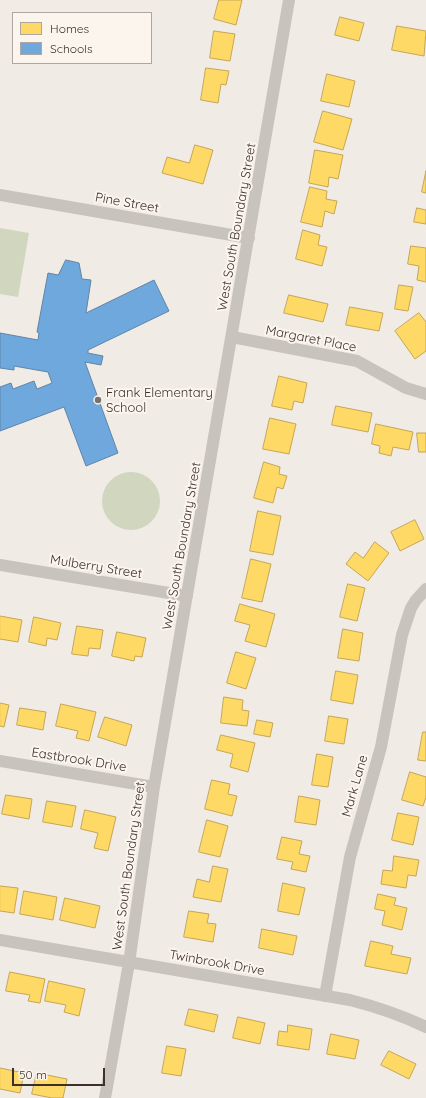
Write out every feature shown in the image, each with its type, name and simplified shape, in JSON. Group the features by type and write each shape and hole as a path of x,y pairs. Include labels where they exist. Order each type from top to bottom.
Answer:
{"street":[{"name":"West South Boundary Street","path":"105,1098 129,963 154,787 289,0"},
{"name":"Pine Street","path":"0,196 249,238"},
{"name":"Margaret Place","path":"232,337 357,361 406,388 426,394"},
{"name":"Mulberry Street","path":"0,565 187,596"},
{"name":"Mark Lane","path":"325,996 350,857 381,747 402,635 411,608 426,589"},
{"name":"Eastbrook Drive","path":"0,761 154,787"},
{"name":"Twinbrook Drive","path":"0,940 325,996 377,1007 426,1027"}],"green space":[{"path":"0,228 29,233 18,297 0,294"},
{"path":"131,472 142,474 155,485 158,490 160,501 158,512 147,525 142,528 131,530 120,528 107,517 104,512 102,501 104,490 115,477 120,474"}],"building: Homes":[{"path":"219,0 242,0 236,25 214,19"},
{"path":"340,17 364,23 359,41 335,35"},
{"path":"397,26 426,31 424,56 392,50"},
{"path":"214,31 235,34 230,61 210,58"},
{"path":"206,68 229,71 226,85 221,84 218,103 201,100"},
{"path":"327,74 355,81 349,107 321,101"},
{"path":"323,111 352,119 343,150 314,142"},
{"path":"195,145 213,150 203,184 162,173 167,157 189,163"},
{"path":"315,150 343,155 338,179 329,177 328,187 309,183"},
{"path":"426,171 426,193 422,192"},
{"path":"310,187 327,191 326,199 337,201 334,214 325,211 322,227 301,222"},
{"path":"417,208 426,210 426,224 414,222"},
{"path":"303,230 320,235 318,245 327,247 322,266 296,259"},
{"path":"411,246 426,248 426,282 417,280 419,266 408,264"},
{"path":"399,285 413,287 408,311 395,309"},
{"path":"289,295 328,304 323,322 284,313"},
{"path":"350,307 383,313 379,331 346,325"},
{"path":"419,313 426,322 426,351 415,359 395,331"},
{"path":"279,376 307,383 303,403 294,401 292,410 272,406"},
{"path":"336,406 372,413 368,432 332,425"},
{"path":"270,418 296,424 289,454 263,449"},
{"path":"376,424 413,432 409,450 393,447 391,456 379,453 380,446 372,444"},
{"path":"417,433 426,433 426,452 419,452"},
{"path":"264,462 280,467 279,474 287,476 283,489 277,487 273,503 254,498"},
{"path":"258,511 281,516 273,555 250,551"},
{"path":"415,520 424,539 400,551 391,532"},
{"path":"375,542 389,553 368,581 346,564 355,552 363,558"},
{"path":"251,559 271,564 262,602 242,598"},
{"path":"348,584 365,588 357,621 340,617"},
{"path":"240,604 275,614 266,647 245,641 250,625 235,621"},
{"path":"0,616 22,620 18,642 0,639"},
{"path":"34,617 61,623 57,640 47,638 46,646 29,642"},
{"path":"77,626 103,630 100,649 89,648 88,656 72,654"},
{"path":"343,629 363,633 359,661 338,658"},
{"path":"117,632 146,638 142,657 135,656 134,661 112,656"},
{"path":"236,652 256,658 246,689 227,683"},
{"path":"336,671 358,675 353,704 331,700"},
{"path":"224,697 243,700 242,710 249,711 247,726 221,723"},
{"path":"0,703 9,705 4,727 0,726"},
{"path":"61,704 96,712 89,741 76,738 78,731 56,726"},
{"path":"20,708 46,712 43,730 17,725"},
{"path":"329,716 348,719 344,744 325,741"},
{"path":"105,717 132,725 126,746 98,737"},
{"path":"257,720 273,723 270,737 254,734"},
{"path":"423,732 426,732 426,761 418,760"},
{"path":"221,735 255,743 248,772 230,767 233,754 217,750"},
{"path":"317,754 333,757 328,787 312,785"},
{"path":"410,772 426,777 426,797 423,806 402,800"},
{"path":"212,780 230,784 228,794 237,796 232,816 205,809"},
{"path":"6,795 32,799 29,819 2,814"},
{"path":"299,796 320,800 316,825 295,822"},
{"path":"47,801 76,806 72,827 43,822"},
{"path":"85,810 116,817 108,851 94,848 98,833 81,829"},
{"path":"398,813 419,817 413,845 392,840"},
{"path":"207,820 228,826 220,857 199,852"},
{"path":"282,837 302,841 299,854 310,856 306,872 291,869 293,862 277,859"},
{"path":"394,856 419,860 416,876 408,875 406,888 381,884 383,870 392,871"},
{"path":"213,866 228,869 221,902 193,897 197,879 209,882"},
{"path":"283,883 305,888 299,915 278,911"},
{"path":"0,886 18,888 14,913 0,911"},
{"path":"24,891 57,897 53,920 20,914"},
{"path":"378,894 396,898 394,905 407,908 402,930 382,925 385,911 375,909"},
{"path":"65,898 100,906 95,928 60,920"},
{"path":"189,911 209,914 207,923 216,924 213,942 184,937"},
{"path":"262,929 297,936 293,955 259,948"},
{"path":"371,941 393,946 391,954 411,958 407,974 365,966"},
{"path":"10,972 45,979 40,1003 28,1001 30,995 6,991"},
{"path":"49,981 85,989 79,1016 64,1012 66,1005 45,1001"},
{"path":"189,1009 218,1015 214,1032 185,1025"},
{"path":"238,1017 265,1023 260,1044 233,1038"},
{"path":"288,1025 312,1029 309,1050 277,1045 279,1031 287,1032"},
{"path":"331,1034 359,1040 355,1059 327,1054"},
{"path":"167,1046 186,1049 181,1076 162,1073"},
{"path":"389,1051 416,1064 409,1079 381,1065"},
{"path":"0,1068 24,1073 20,1093 0,1089"},
{"path":"37,1073 67,1079 63,1098 52,1098 32,1094"}],"building: Schools":[{"name":"Frank Elementary School","path":"66,260 79,263 82,279 91,280 86,313 154,280 169,311 88,350 88,353 103,356 101,365 85,362 118,453 86,466 64,407 0,431 0,387 11,383 13,389 34,381 37,389 52,383 48,372 14,366 14,370 0,368 0,333 38,340 39,333 37,332 48,273 58,275"}],"place":[{"name":"Frank Elementary School","path":"98,400"}]}
